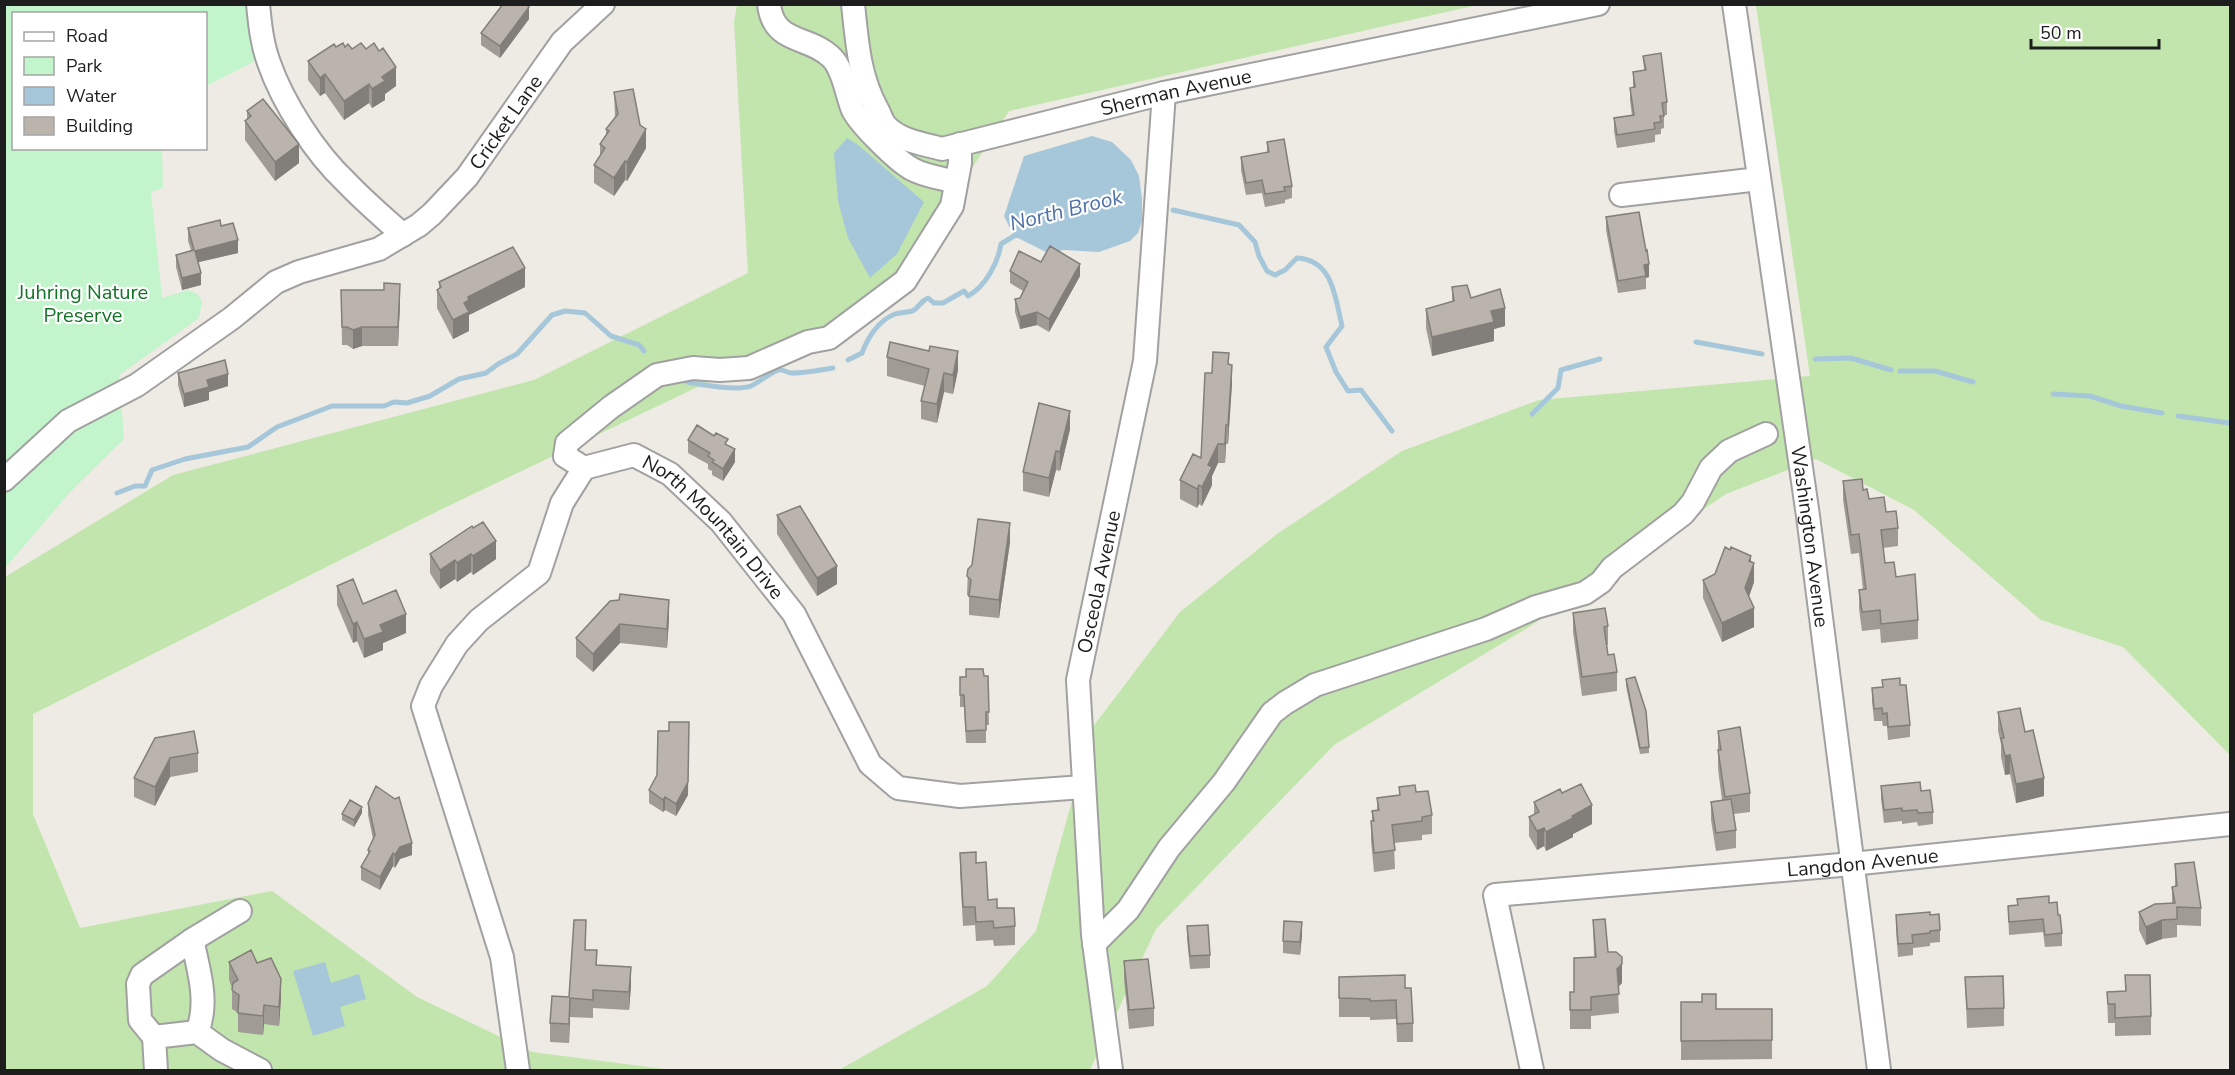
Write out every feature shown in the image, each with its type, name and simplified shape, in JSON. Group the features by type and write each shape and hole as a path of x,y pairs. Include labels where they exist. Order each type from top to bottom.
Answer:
{"street":[{"path":"258,4 260,30 270,65 297,119 328,163 403,235"},
{"name":"Cricket Lane","path":"4,480 68,421 137,385 232,318 276,282 299,272 378,249 403,235 432,214 467,177 562,42 603,4"},
{"path":"769,4 773,22 781,32 825,52 834,59 854,112 886,148 912,169 956,182"},
{"name":"Sherman Avenue","path":"853,4 858,56 863,77 886,126 906,139 942,148 1164,93 1598,4"},
{"name":"Washington Avenue","path":"1734,4 1808,516 1879,1071"},
{"name":"Osceola Avenue","path":"1111,1071 1094,944 1078,680 1145,361 1164,93"},
{"path":"518,1071 502,957 423,706 430,686 457,644 479,620 539,573 562,503 584,468 565,456 567,443 657,375 693,368 720,370 749,368 808,342 829,338 905,281 952,206 960,144"},
{"path":"1621,195 1759,179"},
{"path":"1094,944 1128,910 1169,848 1224,782 1272,713 1285,703 1316,685 1486,629 1536,607 1585,593 1601,582 1612,568 1683,514 1693,502 1711,468 1729,452 1766,434"},
{"name":"North Mountain Drive","path":"584,468 634,455 670,474 721,522 794,614 870,764 898,788 960,796 1083,787"},
{"name":"Langdon Avenue","path":"1532,1071 1495,895 1852,864 2230,824"},
{"path":"156,1071 154,1037 140,1020 138,984 142,975 192,940 240,911"},
{"path":"192,940 200,970 203,1017 197,1032"},
{"path":"154,1037 197,1032 222,1050 260,1071"}],"green space":[{"name":"Juhring Nature Preserve","path":"5,5 258,5 267,55 207,85 207,12 12,12 12,150 162,150 163,188 151,192 162,298 188,290 197,294 202,301 199,318 119,375 124,439 70,492 5,568"},
{"path":"737,5 1477,5 1009,111 890,295 446,507 33,714 33,814 80,928 272,891 417,997 532,1052 672,1070 5,1070 5,577 173,475 534,380 748,273 734,22"},
{"path":"1756,5 2230,5 2230,755 2123,647 2041,620 1914,510 1816,459 1726,494 1529,627 1334,745 1156,929 1090,1070 839,1070 987,986 1036,931 1092,728 1180,612 1277,534 1402,451 1539,400 1810,376"}],"water":[{"path":"1092,136 1112,142 1131,160 1139,176 1142,221 1138,233 1130,241 1099,252 1064,250 1048,253 1014,236 1004,216 1024,156"},
{"path":"847,138 924,202 897,254 870,278 848,238 838,201 834,153"},
{"path":"325,962 331,983 359,974 366,999 340,1007 345,1026 313,1036 293,971"}],"building":[{"path":"503,4 526,4 529,7 500,46 481,33"},
{"path":"343,43 345,47 348,44 352,49 361,43 366,49 374,43 379,51 383,48 396,67 382,77 385,81 372,89 369,84 344,101 325,74 320,78 308,61 334,44 336,47"},
{"path":"1661,53 1667,102 1662,103 1664,116 1660,116 1661,122 1654,123 1655,129 1617,135 1614,118 1634,115 1630,88 1635,87 1633,72 1646,70 1643,56"},
{"path":"633,89 640,125 646,129 627,162 625,161 614,178 594,165 605,148 600,144 609,131 606,129 618,114 614,92"},
{"path":"263,99 299,144 275,162 245,121 251,116 247,111"},
{"path":"1284,139 1292,186 1284,187 1285,191 1265,194 1262,180 1246,183 1241,157 1269,152 1267,142"},
{"path":"1639,212 1649,264 1644,265 1646,276 1618,281 1606,217"},
{"path":"220,220 221,226 233,223 238,240 195,251 201,273 182,278 176,255 194,250 188,228"},
{"path":"1050,246 1080,264 1049,319 1037,312 1020,317 1015,299 1020,298 1028,282 1010,271 1019,251 1041,262"},
{"path":"513,247 525,268 468,297 469,300 464,303 469,312 453,320 437,290 441,287 439,282"},
{"path":"384,283 400,284 398,327 362,327 353,330 342,327 341,290 384,290"},
{"path":"1467,285 1471,298 1500,289 1505,308 1491,311 1494,322 1432,337 1426,309 1454,301 1452,287"},
{"path":"890,342 929,351 930,346 958,351 953,375 944,373 937,404 921,401 929,369 887,357"},
{"path":"1213,352 1229,353 1228,364 1232,365 1228,425 1226,425 1225,444 1218,444 1208,465 1212,467 1202,487 1199,485 1197,489 1180,480 1193,454 1201,458 1205,373 1212,373"},
{"path":"225,360 228,374 207,380 209,387 184,394 178,373"},
{"path":"1039,403 1070,411 1060,452 1056,451 1049,478 1023,472"},
{"path":"697,425 714,436 716,433 728,439 725,444 735,449 723,469 712,462 714,460 708,456 710,453 688,440"},
{"path":"1862,479 1863,490 1867,489 1869,499 1884,497 1886,512 1896,511 1898,528 1881,530 1885,563 1894,562 1896,577 1915,574 1918,620 1881,624 1880,610 1862,612 1859,590 1866,589 1859,534 1851,535 1843,481"},
{"path":"800,506 837,566 817,578 777,515"},
{"path":"978,519 1010,523 999,600 969,596 971,580 967,576 968,569 972,565"},
{"path":"483,522 496,541 473,556 471,554 457,563 455,560 440,570 430,554 472,526 473,528"},
{"path":"1725,547 1730,550 1731,547 1751,556 1749,561 1754,563 1745,588 1754,608 1722,623 1703,580 1715,574"},
{"path":"353,579 363,604 396,590 406,614 380,625 383,632 364,639 357,622 353,624 337,586"},
{"path":"620,594 669,600 667,629 620,624 593,654 576,638 610,601 619,600"},
{"path":"1605,608 1608,626 1604,627 1608,655 1614,654 1617,672 1582,677 1573,613"},
{"path":"966,669 983,669 984,676 988,676 989,712 986,712 986,730 966,731 964,695 960,695 960,677 966,677"},
{"path":"1635,677 1646,711 1649,747 1640,748 1626,679"},
{"path":"1900,678 1900,685 1906,685 1910,725 1888,727 1887,713 1883,714 1882,708 1874,709 1872,688 1883,687 1882,680"},
{"path":"2020,708 2025,732 2033,730 2044,778 2016,784 2010,755 2005,756 2001,738 2004,738 1998,712"},
{"path":"669,722 689,722 688,782 676,804 665,797 663,800 649,790 657,775 658,731 669,731"},
{"path":"1740,727 1750,793 1725,797 1718,750 1721,750 1718,731"},
{"path":"194,731 198,753 170,758 155,787 134,778 155,738"},
{"path":"1920,782 1921,791 1930,790 1933,812 1902,811 1902,808 1884,810 1881,786"},
{"path":"1581,784 1592,805 1546,832 1544,828 1537,831 1529,817 1539,812 1534,802 1560,789 1562,793"},
{"path":"1415,785 1416,792 1428,791 1432,815 1422,817 1422,821 1392,825 1395,850 1374,853 1371,821 1374,821 1372,811 1379,810 1377,798 1400,795 1399,787"},
{"path":"376,786 395,799 399,797 412,843 400,847 395,855 393,853 380,877 361,867 370,851 368,850 375,835 368,803"},
{"path":"1731,799 1736,830 1716,833 1711,802"},
{"path":"350,800 362,807 354,820 342,814"},
{"path":"976,852 976,863 986,862 988,900 997,899 997,908 1014,908 1015,926 994,928 993,921 976,922 975,907 963,907 960,853"},
{"path":"2194,862 2201,908 2177,907 2177,919 2162,920 2146,927 2139,912 2155,904 2175,903 2172,887 2177,886 2175,864"},
{"path":"2049,896 2049,903 2057,902 2062,933 2045,935 2043,919 2009,922 2008,906 2018,905 2017,899"},
{"path":"1930,912 1930,915 1939,914 1940,930 1912,935 1913,943 1898,944 1896,915"},
{"path":"1605,919 1608,952 1616,952 1622,957 1622,964 1617,969 1619,994 1591,997 1591,1010 1570,1010 1570,992 1574,992 1574,958 1596,957 1593,920"},
{"path":"574,920 586,920 585,950 597,950 596,965 631,967 629,992 593,990 593,1000 570,998 569,1024 550,1023 552,996 569,997"},
{"path":"1284,921 1302,922 1300,942 1283,941"},
{"path":"1208,925 1210,955 1190,956 1187,926"},
{"path":"251,950 257,963 271,958 281,979 279,1007 264,1005 263,1016 238,1013 239,995 232,990 233,983 238,980 229,962"},
{"path":"1148,959 1154,1008 1129,1010 1124,961"},
{"path":"1405,975 1405,988 1411,988 1413,1023 1397,1024 1396,1000 1370,1001 1370,999 1339,998 1339,977"},
{"path":"2125,975 2150,975 2151,1016 2115,1018 2115,1004 2108,1004 2107,992 2126,991"},
{"path":"2003,976 2004,1008 1967,1009 1965,977"},
{"path":"1702,994 1716,994 1716,1009 1772,1009 1772,1040 1681,1041 1681,1002 1702,1002"}],"waterway":[{"name":"North Brook","path":"1173,210 1239,225 1255,242 1267,271 1275,275 1285,270 1297,258 1309,260 1318,265 1325,273 1334,292 1342,326 1326,347 1336,372 1348,391 1361,390 1392,431"},
{"name":"North Brook","path":"848,360 862,353 875,330 889,317 910,312 928,298 934,303 943,303 964,291 968,296 974,292 990,274 1001,244 1020,235"},
{"name":"North Brook","path":"117,493 135,486 145,486 152,470 185,459 248,447 277,427 332,406 384,406 394,402 407,403 430,396 459,379 486,373 517,354 552,315 565,311 585,313 611,336 639,345 644,351"},
{"name":"North Brook","path":"1696,342 1762,354"},
{"name":"North Brook","path":"1815,359 1851,358 1891,370"},
{"name":"North Brook","path":"1532,414 1558,388 1561,370 1600,359"},
{"name":"North Brook","path":"683,377 687,382 737,388 751,386 779,370 797,373 833,368"},
{"name":"North Brook","path":"1900,371 1935,371 1973,382"},
{"name":"North Brook","path":"2053,394 2090,396 2121,406 2162,413"},
{"name":"North Brook","path":"2178,416 2230,423"}]}
